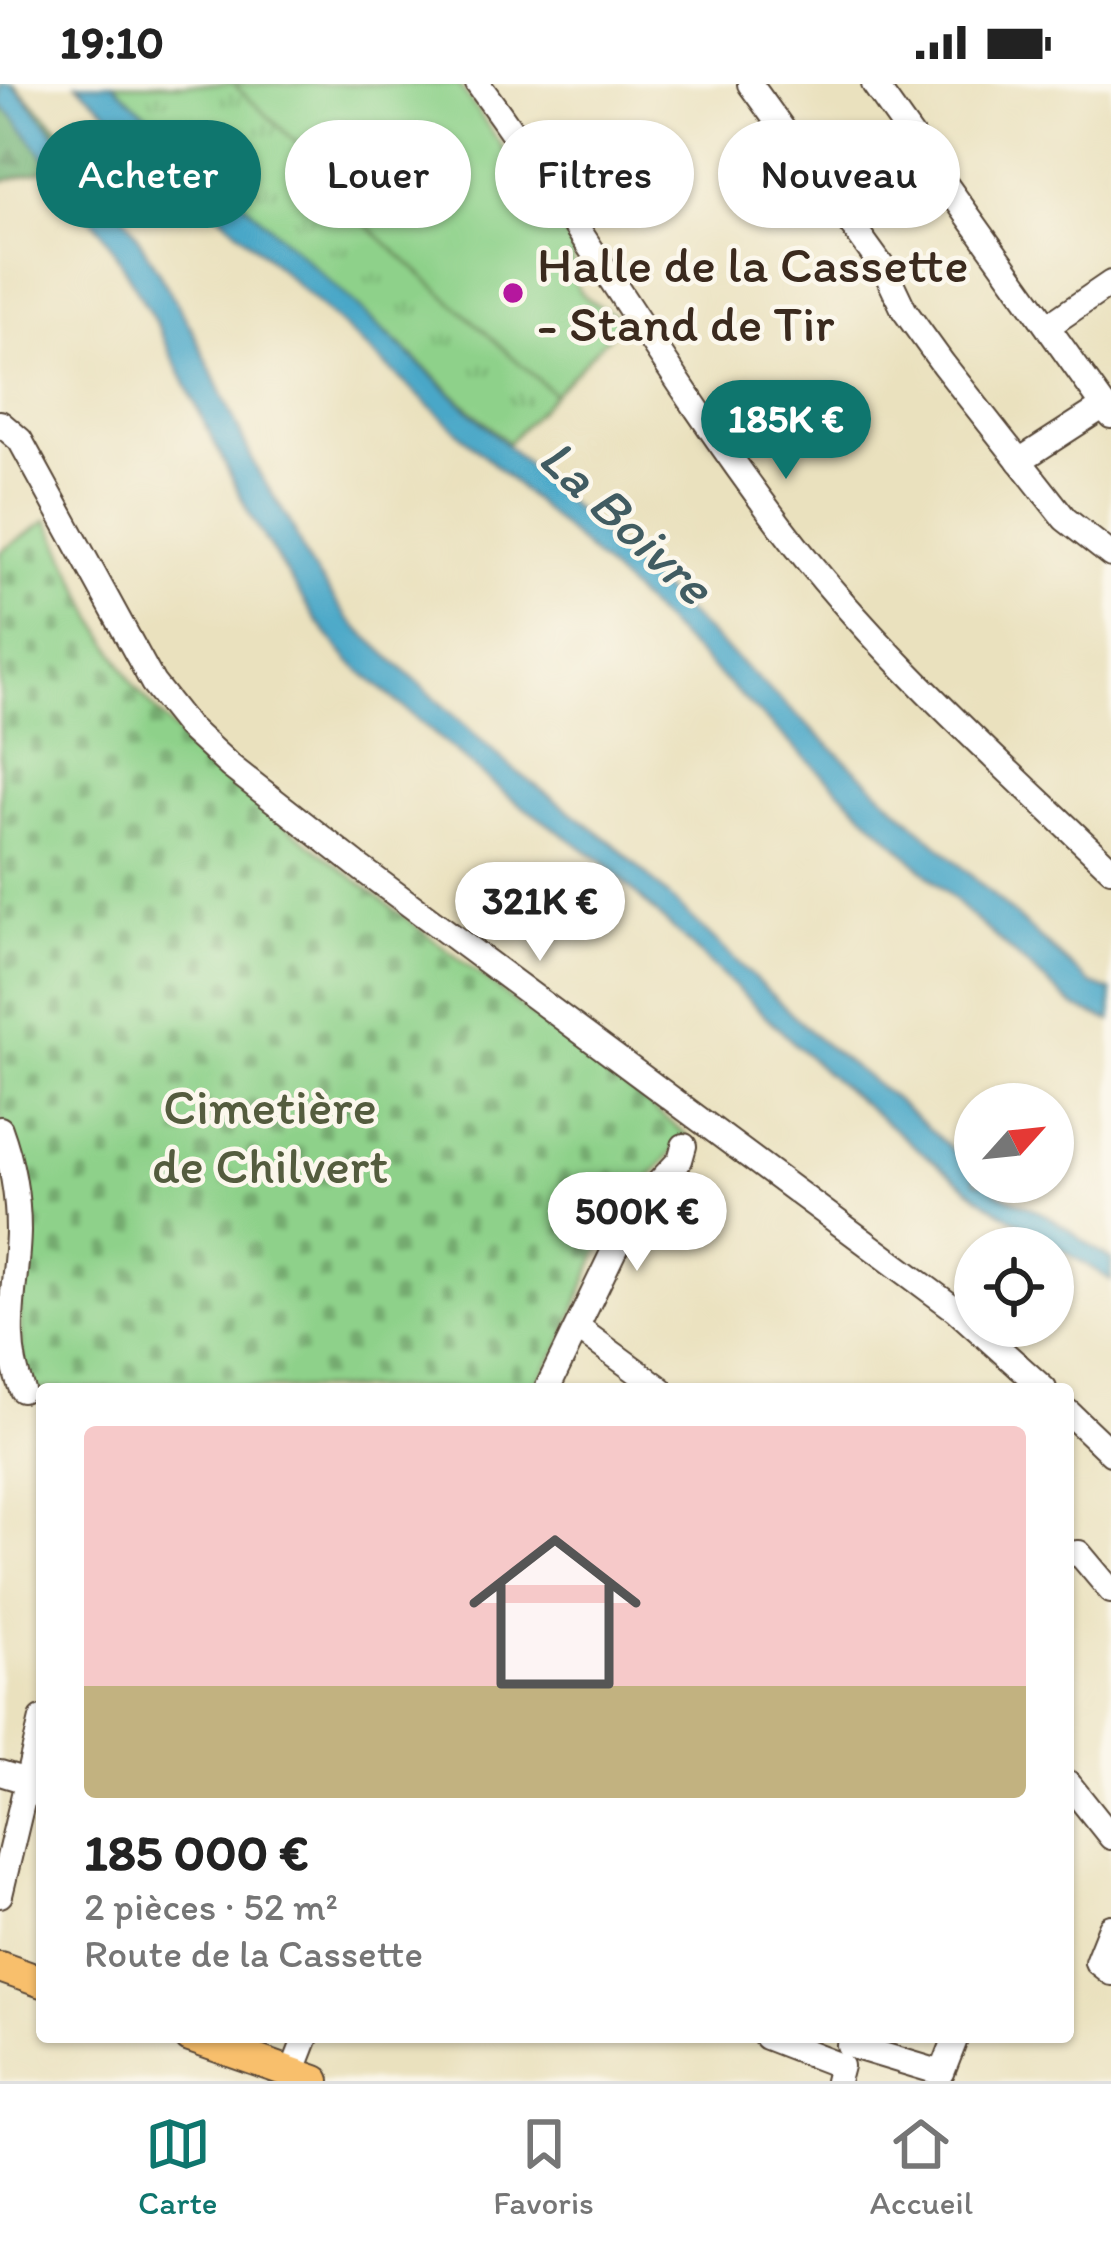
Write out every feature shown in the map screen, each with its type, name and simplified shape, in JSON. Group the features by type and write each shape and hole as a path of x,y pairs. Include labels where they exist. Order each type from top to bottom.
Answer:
{"main road":[{"path":"0,1967 36,1980"},
{"path":"207,2043 303,2077"}],"street":[{"path":"478,84 781,528 840,599 930,693 1111,869"},
{"path":"750,84 886,272 904,310 1019,461 1065,519 1111,555"},
{"path":"874,84 1107,411 1019,461"},
{"path":"1048,326 1111,283"},
{"path":"0,423 20,440 153,683 188,727 230,766 955,1309 1037,1383"},
{"path":"0,1129 18,1232 8,1325 21,1390"},
{"path":"551,1383 634,1209 680,1160 684,1146"},
{"path":"579,1329 653,1383"},
{"path":"1074,1418 1111,1453"},
{"path":"1074,1553 1079,1553 1111,1591"},
{"path":"0,1773 34,1784 0,1895"},
{"path":"1074,1791 1111,1837"},
{"path":"1111,1927 1097,1962 1111,1973"},
{"path":"303,2077 306,2043"},
{"path":"790,2043 942,2073 954,2043"}],"green space":[{"path":"0,84 14,84 50,120 36,120 36,172 0,182"},
{"path":"113,84 233,84 285,132 285,228 370,228 554,394 508,443 261,219 261,120 153,120"},
{"path":"233,84 458,84 495,136 495,228 560,228 573,246 578,288 624,320 554,394 370,228 471,228 471,120 285,120 285,133"},
{"name":"Cimetière de Chilvert","path":"48,520 97,623 135,687 202,761 687,1135 625,1207 609,1204 591,1234 600,1246 562,1343 536,1383 36,1383 36,1388 22,1375 16,1164 0,1114 0,552"}],"water":[{"path":"0,84 11,84 44,120 36,120 36,146 13,116 0,105"},
{"name":"La Boivre","path":"77,84 113,84 153,120 116,120"},
{"name":"La Boivre","path":"261,219 1091,984 1111,991 1111,1021 1075,1007 970,915 591,553 235,228 261,228"},
{"path":"99,228 132,228 193,331 257,470 308,562 349,620 512,768 614,844 819,1040 954,1151 954,1177 826,1073 600,860 505,794 349,661 315,619 251,517 158,327"},
{"path":"987,1203 1021,1203 1064,1227 1026,1227"},
{"path":"1074,1234 1111,1260 1111,1280 1074,1257"}],"place":[{"name":"Halle de la Cassette - Stand de Tir","path":"513,293"}]}
